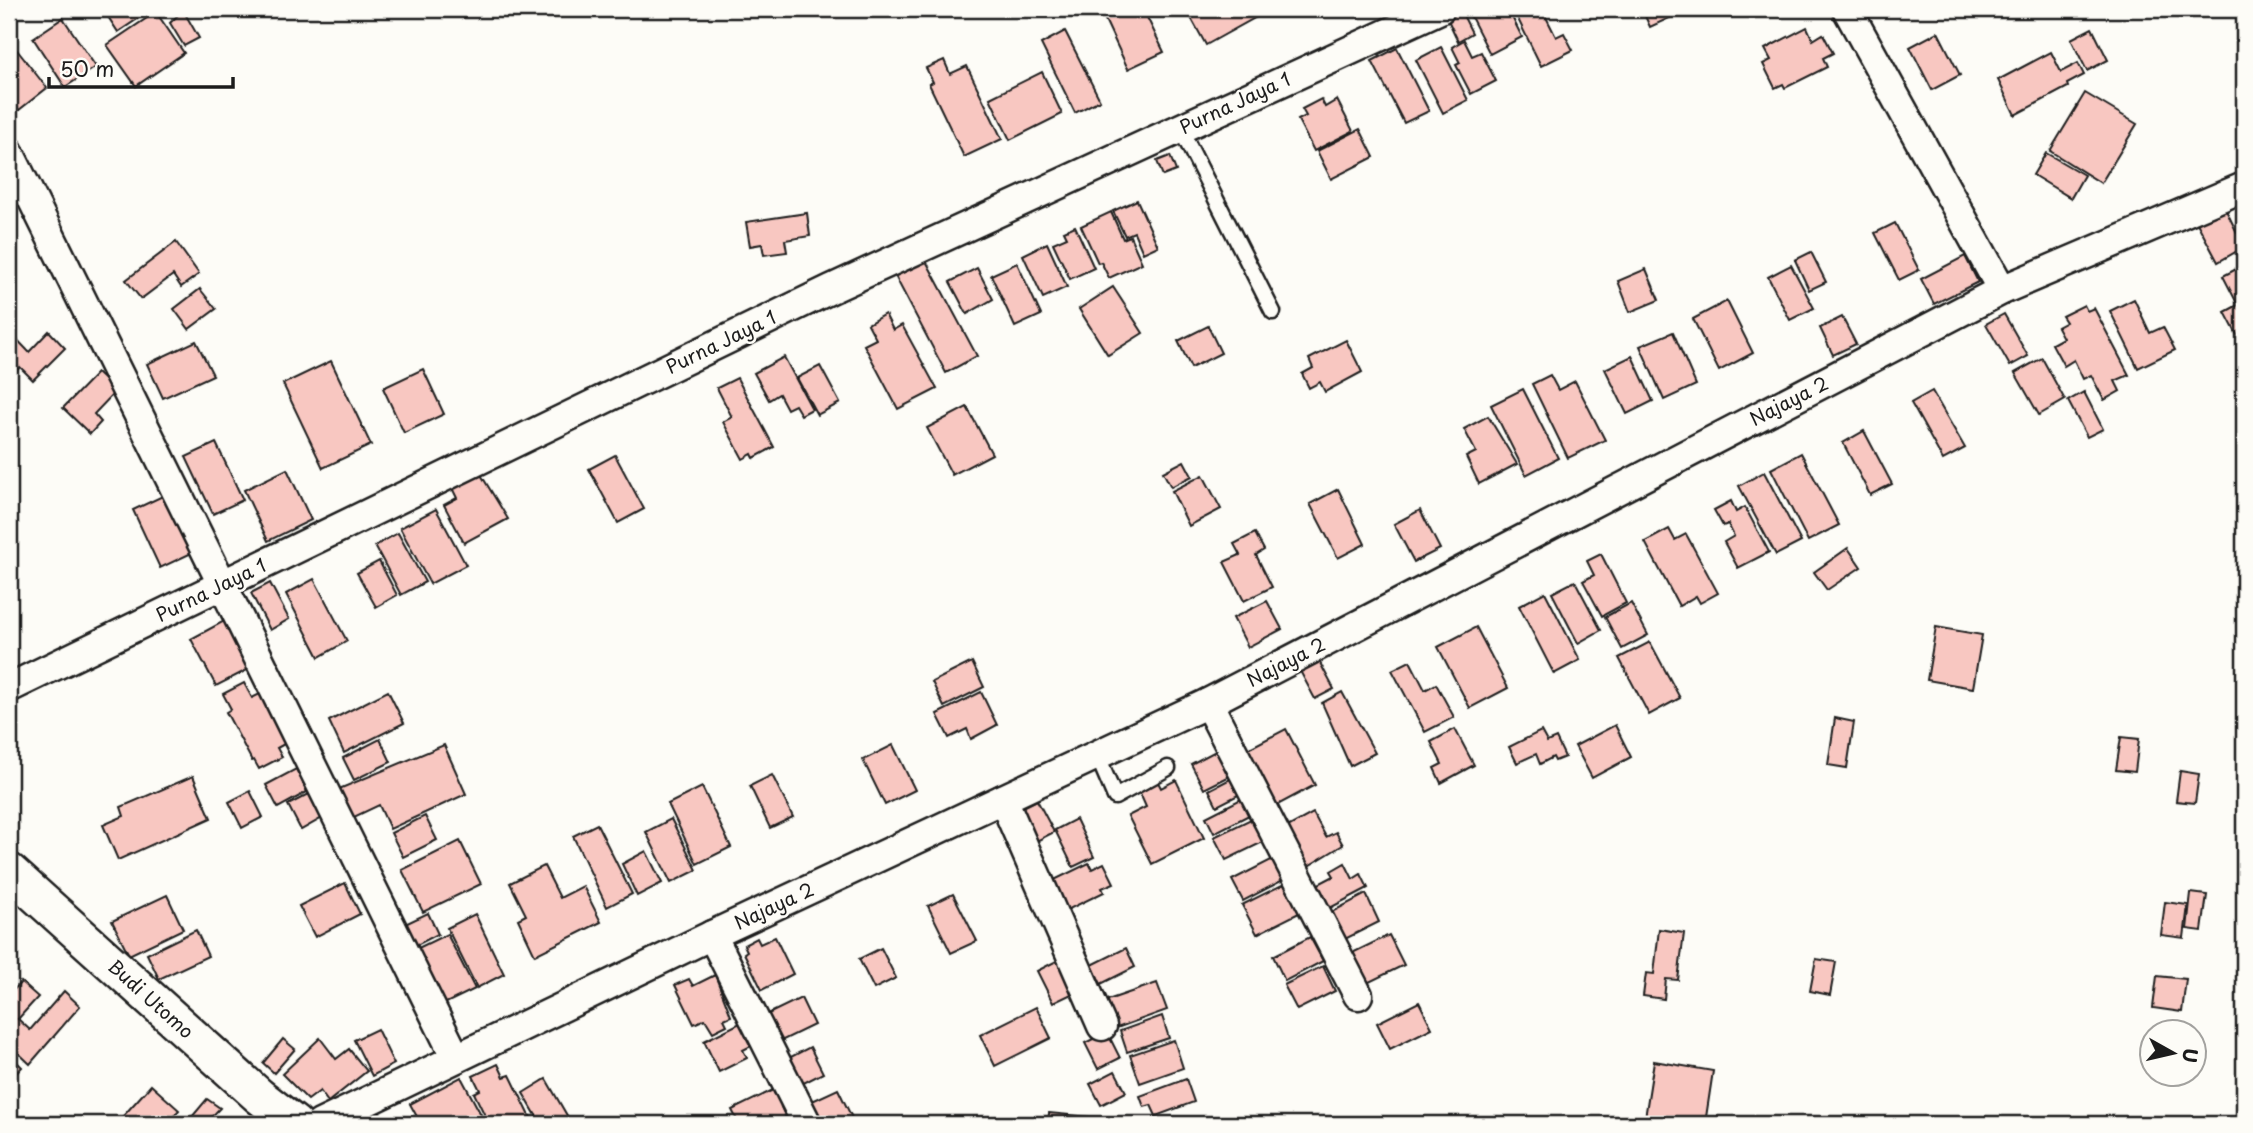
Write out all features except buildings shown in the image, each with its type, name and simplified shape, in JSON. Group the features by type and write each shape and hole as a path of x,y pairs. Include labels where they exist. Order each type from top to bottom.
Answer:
{"street":[{"name":"Purna Jaya 1","path":"9,688 831,289 1440,9"},
{"path":"1847,9 2002,290"},
{"path":"9,152 225,584 456,1059"},
{"name":"Najaya 2","path":"320,1124 712,935 1208,703 2002,290 2244,187"},
{"path":"1208,703 1358,995"},
{"path":"1003,799 1102,1026"},
{"name":"Budi Utomo","path":"9,871 259,1096 295,1124"},
{"path":"712,935 806,1122"}],"lane":[{"path":"1180,128 1273,313"},
{"path":"1097,755 1115,797 1168,768"}]}
